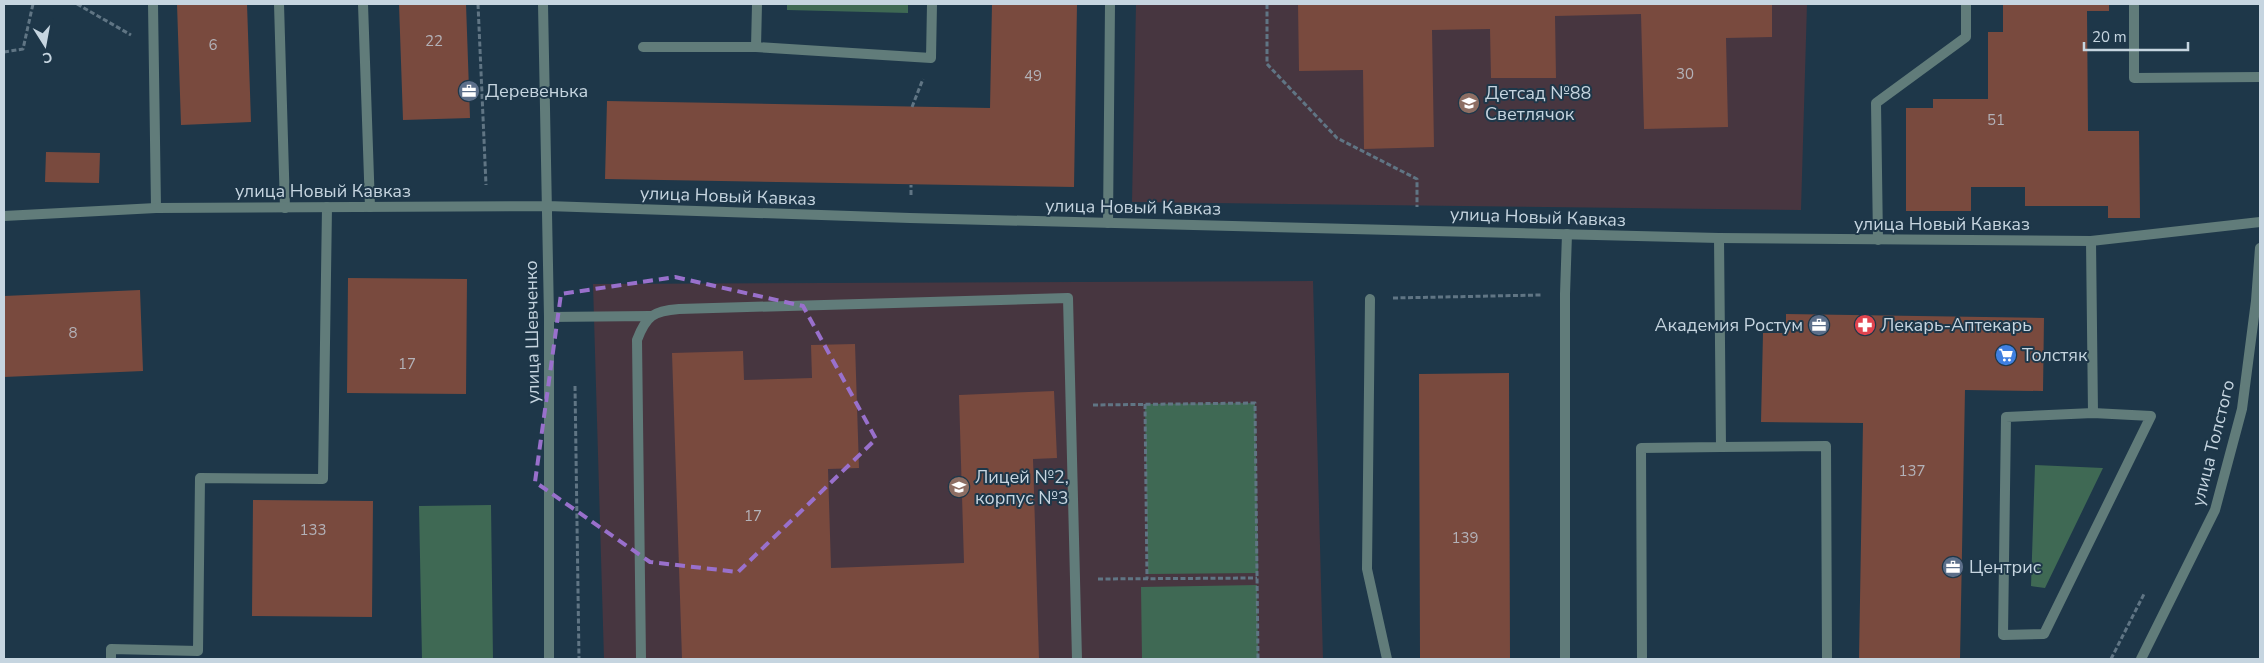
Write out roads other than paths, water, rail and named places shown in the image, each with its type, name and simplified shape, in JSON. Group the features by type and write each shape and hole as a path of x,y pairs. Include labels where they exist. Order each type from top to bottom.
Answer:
{"street":[{"path":"153,4 156,208"},
{"path":"279,4 285,208"},
{"path":"363,4 370,207"},
{"name":"улица Шевченко","path":"543,4 549,316 549,659"},
{"path":"756,47 757,4"},
{"path":"643,47 756,47 931,58 932,4"},
{"path":"1108,222 1110,4"},
{"path":"1878,240 1876,103 1966,37 1966,4"},
{"path":"2134,4 2134,78 2260,77"},
{"name":"улица Новый Кавказ","path":"4,216 156,208 547,206 1720,238 2091,241 2260,222"},
{"path":"111,659 111,649 198,651 200,478 323,479 327,207"},
{"path":"1565,659 1564,294 1567,234"},
{"path":"1720,238 1721,447"},
{"path":"2091,241 2093,413"},
{"name":"улица Толстого","path":"2141,659 2215,510 2242,409 2256,301 2260,248"},
{"path":"549,316 650,316 664,310 679,309 1068,298 1077,659"},
{"path":"1370,299 1367,569 1387,659"},
{"path":"641,659 636,340 650,316"},
{"path":"2093,413 2151,416 2044,634 2003,635 2006,417 2093,413"},
{"path":"1642,659 1640,448 1826,446 1827,659"}],"place":[{"name":"Деревенька","path":"469,91"},
{"name":"Детсад №88 Светлячок","path":"1469,103"},
{"name":"Академия Ростум","path":"1819,325"},
{"name":"Лекарь-Аптекарь","path":"1865,325"},
{"name":"Толстяк","path":"2006,355"},
{"name":"Лицей №2, корпус №3","path":"959,487"},
{"name":"Центрис","path":"1953,567"}]}
